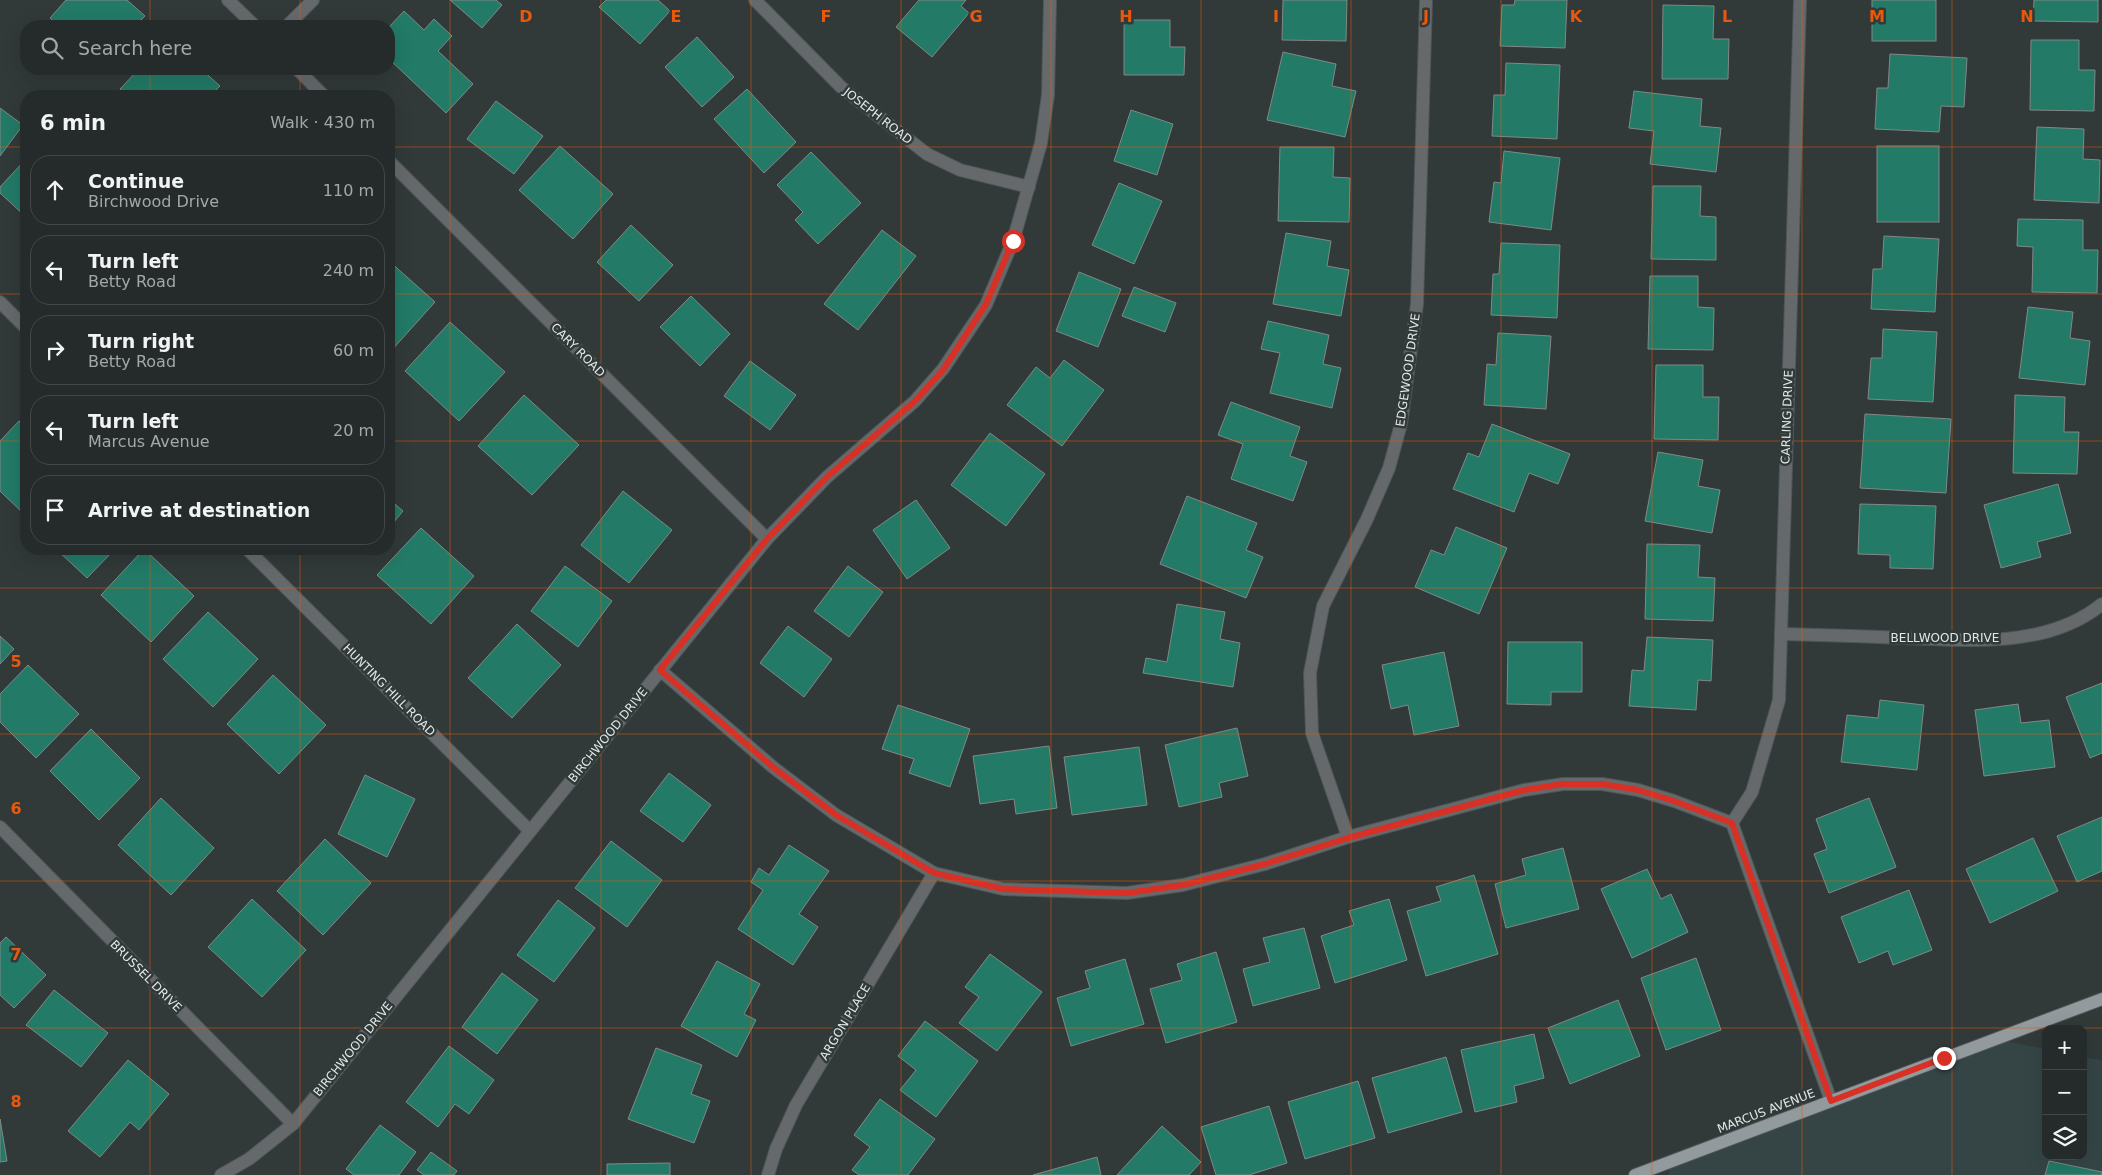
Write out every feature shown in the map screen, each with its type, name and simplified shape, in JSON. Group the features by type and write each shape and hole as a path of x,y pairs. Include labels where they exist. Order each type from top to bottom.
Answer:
{"main road":[{"name":"MARCUS AVENUE","path":"1635,1175 2102,999"}],"street":[{"path":"228,0 248,20"},
{"path":"293,20 313,0"},
{"name":"JOSEPH ROAD","path":"755,0 841,87 927,154 960,170 1029,187"},
{"name":"BIRCHWOOD DRIVE","path":"221,1175 249,1159 293,1124 767,539 827,477 915,401 943,370 986,304 1013,241 1029,187 1041,143 1048,95 1050,0"},
{"name":"EDGEWOOD DRIVE","path":"1348,838 1312,733 1310,673 1324,606 1367,519 1389,468 1401,424 1417,304 1426,0"},
{"name":"CARLING DRIVE","path":"1732,823 1752,792 1779,700 1800,0"},
{"path":"303,75 318,90"},
{"name":"CARY ROAD","path":"395,167 767,539"},
{"path":"0,302 20,322"},
{"name":"HUNTING HILL ROAD","path":"253,555 530,830"},
{"name":"BELLWOOD DRIVE","path":"1781,634 1986,640 2033,635 2066,626 2102,604"},
{"path":"660,670 774,768 836,815 934,873 1003,889 1127,893 1183,885 1265,864 1348,838 1524,790 1563,784 1602,784 1638,790 1674,801 1732,823 1831,1101"},
{"name":"BRUSSEL DRIVE","path":"0,827 293,1124"},
{"name":"ARGON PLACE","path":"768,1175 776,1149 796,1104 934,873"}],"shaded area":[{"path":"1995,1039 2042,1048 2042,1160 2087,1160 2087,1058 2102,1060 2102,1175 1669,1175 1670,1162"}],"building":[{"path":"66,0 127,0 145,16 141,20 52,20 50,18"},
{"path":"450,0 496,0 502,5 482,28"},
{"path":"606,0 658,0 670,11 640,44 599,7"},
{"path":"919,0 966,0 961,6 969,13 932,57 896,27"},
{"path":"1283,0 1347,0 1346,41 1282,40"},
{"path":"1515,0 1567,0 1565,48 1500,46 1502,5 1514,5"},
{"path":"1872,0 1936,0 1936,41 1872,41"},
{"path":"2034,0 2098,0 2098,22 2033,21"},
{"path":"1663,5 1714,6 1713,39 1729,39 1728,79 1662,79"},
{"path":"404,11 424,30 434,19 452,36 438,51 473,84 446,113 395,65 395,21"},
{"path":"1124,20 1170,20 1170,47 1185,47 1184,75 1124,75"},
{"path":"697,37 734,77 702,107 665,67"},
{"path":"2031,40 2079,40 2079,70 2095,70 2094,111 2030,110"},
{"path":"1283,52 1336,64 1332,86 1356,91 1345,137 1267,120"},
{"path":"1890,54 1967,58 1964,107 1941,106 1939,132 1875,129 1877,88 1888,88"},
{"path":"1506,63 1560,65 1557,139 1492,136 1494,95 1505,95"},
{"path":"133,75 208,75 220,86 216,90 120,89"},
{"path":"747,89 796,142 764,173 714,119"},
{"path":"1634,91 1702,99 1700,126 1721,128 1716,172 1650,164 1654,131 1629,128"},
{"path":"496,101 543,136 514,174 467,139"},
{"path":"0,108 20,123 20,129 0,156"},
{"path":"1131,110 1173,124 1157,175 1114,161"},
{"path":"2037,127 2084,129 2083,159 2100,160 2099,203 2034,200"},
{"path":"560,146 613,194 573,239 519,190"},
{"path":"1877,146 1939,146 1939,222 1877,222"},
{"path":"1280,147 1334,147 1333,177 1350,178 1349,222 1278,221"},
{"path":"1504,151 1560,158 1551,230 1489,222 1494,182 1501,183"},
{"path":"811,152 861,203 818,244 795,220 803,212 777,185"},
{"path":"20,165 20,211 0,193 0,187"},
{"path":"1119,183 1162,201 1134,264 1092,245"},
{"path":"1653,186 1701,186 1700,216 1716,217 1716,260 1651,259"},
{"path":"2018,219 2083,220 2083,250 2098,250 2097,293 2032,292 2033,247 2017,246"},
{"path":"631,225 673,265 639,301 597,262"},
{"path":"882,230 916,256 858,330 824,304"},
{"path":"1286,233 1331,241 1327,266 1349,270 1341,316 1273,304"},
{"path":"1884,236 1939,239 1935,312 1871,309 1873,269 1882,269"},
{"path":"1501,243 1560,245 1557,318 1491,315 1493,274 1499,274"},
{"path":"395,266 435,302 395,347"},
{"path":"1079,272 1121,289 1098,347 1056,331"},
{"path":"1650,276 1698,276 1698,307 1714,308 1713,350 1648,349"},
{"path":"1134,287 1176,303 1165,332 1122,316"},
{"path":"691,296 730,334 700,366 660,327"},
{"path":"2028,307 2073,312 2070,338 2090,341 2085,385 2019,378"},
{"path":"1268,321 1329,335 1323,364 1341,368 1332,408 1270,393 1280,353 1261,349"},
{"path":"450,322 505,372 459,421 405,371"},
{"path":"1883,329 1937,332 1933,402 1868,399 1871,358 1882,358"},
{"path":"1498,333 1551,336 1546,409 1484,405 1487,364 1496,365"},
{"path":"1064,360 1104,390 1062,446 1007,405 1036,367 1050,378"},
{"path":"750,361 796,395 770,430 724,396"},
{"path":"1656,365 1703,365 1703,397 1719,397 1718,440 1654,439"},
{"path":"524,395 579,445 532,495 478,446"},
{"path":"2015,395 2065,397 2064,432 2079,432 2077,474 2013,473"},
{"path":"1231,402 1300,427 1290,456 1307,462 1293,501 1231,479 1243,444 1218,435"},
{"path":"1865,414 1951,419 1946,493 1860,488"},
{"path":"19,421 20,510 0,491 0,441"},
{"path":"1492,424 1570,454 1558,484 1529,473 1514,512 1453,489 1468,453 1479,457"},
{"path":"990,433 1045,474 1006,526 951,485"},
{"path":"1658,452 1703,460 1698,486 1720,490 1712,533 1645,521"},
{"path":"2058,484 2071,533 2037,542 2041,557 2001,568 1984,505"},
{"path":"623,491 672,530 629,583 581,545"},
{"path":"1187,496 1257,523 1246,550 1263,557 1246,598 1160,564"},
{"path":"916,500 950,548 907,579 873,530"},
{"path":"395,504 403,511 395,521"},
{"path":"1860,504 1936,506 1933,569 1890,568 1890,555 1858,554"},
{"path":"1456,527 1507,548 1479,614 1415,587 1431,550 1444,555"},
{"path":"421,528 474,576 431,624 377,575"},
{"path":"1647,544 1700,545 1698,577 1715,578 1713,621 1645,619"},
{"path":"62,555 109,555 87,578"},
{"path":"138,555 150,555 194,596 151,642 101,595"},
{"path":"565,566 612,601 578,647 531,611"},
{"path":"848,566 883,592 849,637 814,611"},
{"path":"1177,604 1225,612 1220,639 1240,643 1233,687 1143,673 1146,658 1167,662"},
{"path":"208,612 258,659 213,707 163,659"},
{"path":"517,624 561,665 512,718 468,678"},
{"path":"788,626 832,659 804,697 760,663"},
{"path":"0,636 14,649 0,664"},
{"path":"1647,637 1713,640 1711,681 1698,680 1696,710 1629,706 1632,670 1644,671"},
{"path":"1508,642 1582,642 1582,692 1551,692 1551,705 1507,704"},
{"path":"1444,652 1459,726 1414,735 1408,705 1391,709 1382,665"},
{"path":"28,665 79,714 36,758 0,722 0,694"},
{"path":"273,675 326,725 279,774 227,724"},
{"path":"2102,683 2102,753 2090,758 2066,697"},
{"path":"1880,700 1924,705 1917,770 1841,762 1847,715 1878,718"},
{"path":"2018,704 2021,723 2049,720 2055,767 1984,776 1975,710"},
{"path":"898,705 970,729 950,787 909,773 914,759 882,749"},
{"path":"1237,728 1248,776 1219,783 1222,797 1179,807 1165,745"},
{"path":"91,729 140,778 99,820 50,771"},
{"path":"1049,746 1057,808 1016,814 1014,799 980,804 973,756"},
{"path":"1139,747 1147,805 1072,815 1064,757"},
{"path":"669,773 711,805 683,842 640,811"},
{"path":"365,775 415,799 387,857 338,834"},
{"path":"161,798 214,848 171,895 118,845"},
{"path":"1869,798 1896,867 1829,893 1814,854 1827,849 1816,819"},
{"path":"2102,817 2102,871 2077,882 2057,836"},
{"path":"2033,838 2058,891 1990,923 1966,869"},
{"path":"325,839 371,883 323,935 277,891"},
{"path":"611,841 662,880 627,927 575,888"},
{"path":"789,845 829,871 799,914 818,927 793,965 738,929 763,890 751,882 759,868 769,875"},
{"path":"1563,848 1579,909 1506,928 1495,884 1526,875 1522,859"},
{"path":"1647,869 1661,899 1671,894 1688,932 1632,958 1601,889"},
{"path":"1474,875 1498,954 1426,976 1407,911 1441,901 1436,887"},
{"path":"1909,890 1932,950 1893,965 1888,951 1859,963 1841,917"},
{"path":"252,899 306,950 262,997 208,947"},
{"path":"1389,899 1407,960 1335,983 1321,936 1354,925 1349,911"},
{"path":"558,900 595,928 554,982 517,955"},
{"path":"1304,928 1320,988 1253,1006 1243,969 1270,962 1263,938"},
{"path":"6,937 46,975 14,1008 0,995 0,943"},
{"path":"1216,952 1237,1022 1166,1043 1150,989 1182,980 1177,964"},
{"path":"990,954 1042,992 997,1051 959,1023 979,997 965,987"},
{"path":"1696,958 1721,1030 1666,1050 1641,978"},
{"path":"1125,959 1144,1024 1071,1046 1057,998 1090,988 1085,971"},
{"path":"717,961 760,984 744,1014 756,1020 737,1057 681,1026"},
{"path":"502,973 538,1000 497,1054 462,1027"},
{"path":"54,990 108,1033 81,1067 26,1025"},
{"path":"1618,1000 1640,1056 1570,1084 1548,1028"},
{"path":"925,1021 978,1061 936,1117 900,1090 916,1070 898,1056"},
{"path":"1534,1034 1544,1078 1514,1086 1517,1102 1475,1112 1461,1050"},
{"path":"449,1046 494,1080 469,1114 455,1104 438,1127 406,1102"},
{"path":"656,1048 702,1065 691,1094 710,1101 694,1143 628,1119"},
{"path":"1446,1057 1462,1112 1388,1133 1372,1078"},
{"path":"128,1060 169,1094 139,1130 130,1122 100,1157 68,1131"},
{"path":"1358,1081 1375,1138 1305,1159 1288,1102"},
{"path":"880,1099 935,1139 908,1175 859,1175 852,1170 870,1147 854,1135"},
{"path":"1269,1106 1287,1163 1249,1175 1216,1175 1201,1127"},
{"path":"0,1119 7,1161 0,1162"},
{"path":"380,1125 416,1152 399,1175 354,1175 346,1169"},
{"path":"1162,1126 1201,1162 1189,1175 1117,1175"},
{"path":"431,1152 457,1171 454,1175 424,1175 417,1170"},
{"path":"1097,1157 1101,1175 1033,1175"},
{"path":"2049,1161 2102,1172 2102,1175 2045,1175"},
{"path":"670,1163 670,1175 607,1175 607,1164"}],"route":[{"path":"1013,241 986,304 943,370 915,401 827,477 767,539 660,670 774,768 836,815 934,873 1003,889 1127,893 1183,885 1265,864 1348,838 1524,790 1563,784 1602,784 1638,790 1674,801 1732,823 1831,1101 1944,1058"}]}
